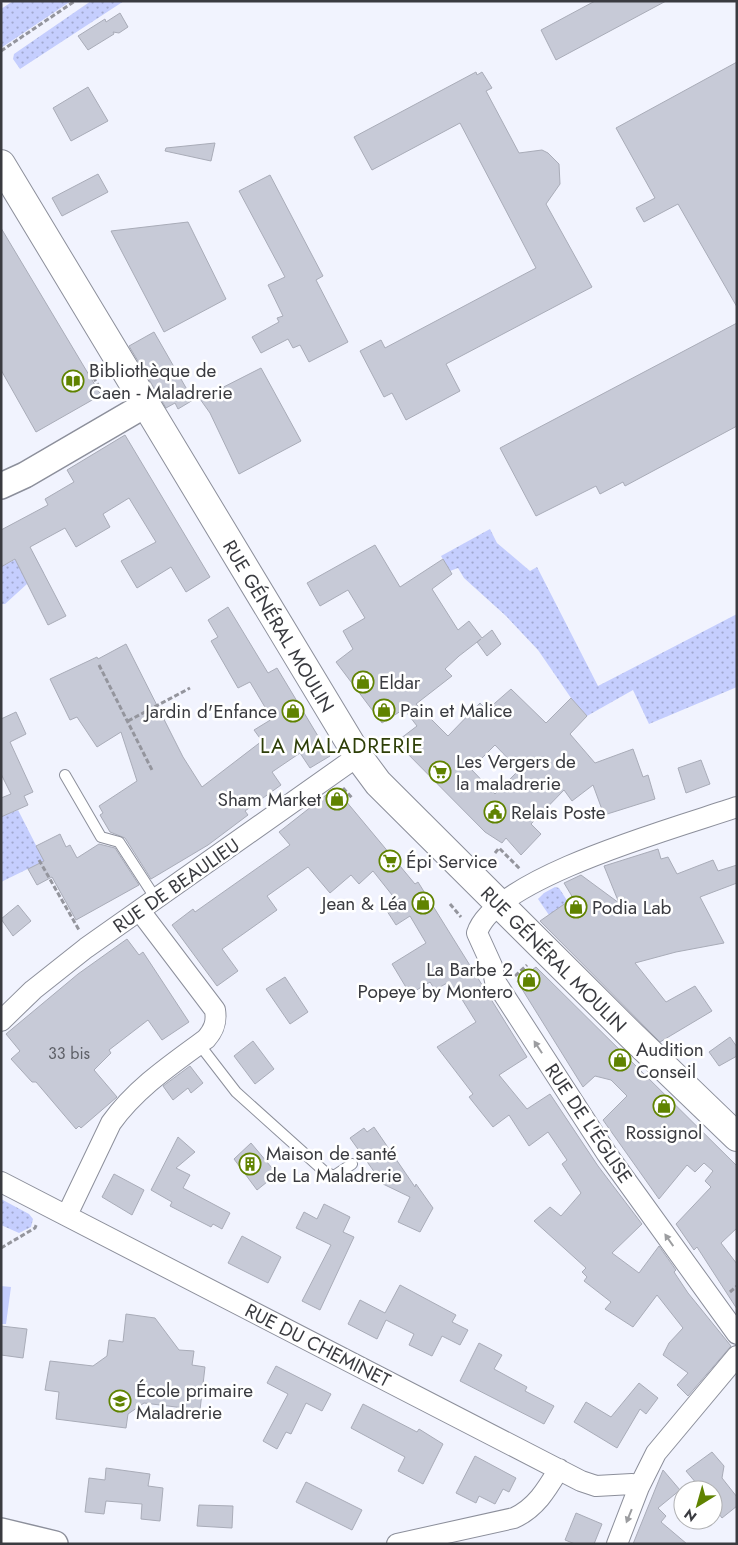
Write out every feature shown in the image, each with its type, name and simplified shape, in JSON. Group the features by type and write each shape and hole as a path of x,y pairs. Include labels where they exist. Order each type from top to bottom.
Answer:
{"main road":[{"name":"RUE GÉNÉRAL MOULIN","path":"1,164 358,756 382,788 737,1137"}],"street":[{"path":"1,486 25,475 146,405"},
{"name":"RUE DE BEAULIEU","path":"1,1021 53,973 358,756"},
{"path":"499,905 510,895 537,880 618,847 737,808"},
{"name":"RUE DE L'ÉGLISE","path":"499,905 482,921 477,932 492,966 495,981 607,1154 737,1334"},
{"path":"67,1215 111,1123 120,1111 152,1080 212,1032 217,1018 216,1010 140,910"},
{"name":"RUE DU CHEMINET","path":"1,1182 559,1469 596,1486 632,1484 640,1488"},
{"path":"617,1544 656,1453 737,1356"},
{"path":"397,1544 514,1518 528,1512 535,1505 559,1469"},
{"path":"1,1531 55,1544"}],"lane":[{"path":"65,775 101,837 119,842 156,899"},
{"path":"199,1044 236,1092 325,1172 334,1176 352,1164"}],"path":[{"path":"1,51 75,1"},
{"path":"94,376 104,394"},
{"path":"99,665 152,770"},
{"path":"128,721 190,688"},
{"path":"340,784 353,799"},
{"path":"495,853 500,848 523,871"},
{"path":"39,860 83,937"},
{"path":"450,904 461,917"},
{"path":"507,982 530,963"},
{"path":"1,1248 34,1228 38,1222"}],"shaded area":[{"path":"13,1 71,1 1,48 1,9"},
{"path":"91,1 124,1 20,69 13,59 14,54"},
{"path":"490,529 497,543 530,571 537,567 598,686 737,614 737,687 649,724 633,690 587,716 571,698 538,650 506,616 464,578 458,568 450,571 441,556"},
{"path":"32,551 44,573 27,582 5,604 1,604 1,567"},
{"path":"18,810 44,861 1,882 1,817"},
{"path":"555,887 559,888 568,902 549,915 538,899"},
{"path":"1,1199 29,1214 33,1219 31,1227 19,1233 1,1225"},
{"path":"1,1286 11,1287 6,1324 1,1324"}],"building":[{"path":"595,1 666,1 556,60 541,30"},
{"path":"120,13 128,27 119,33 113,32 114,34 88,50 78,36 105,19 106,22"},
{"path":"737,62 737,307 678,204 644,222 636,208 655,198 616,128"},
{"path":"476,72 477,75 482,72 492,88 486,91 519,153 542,150 559,164 560,184 546,204 592,287 446,364 460,391 406,420 392,393 384,397 360,351 381,340 385,348 536,268 460,123 372,170 354,137"},
{"path":"88,87 108,121 71,141 53,108"},
{"path":"215,143 211,161 165,151 166,148"},
{"path":"98,174 108,192 62,216 52,198"},
{"path":"270,175 323,276 316,280 348,342 309,362 300,345 293,348 288,339 261,353 252,337 279,322 277,318 283,316 268,285 285,277 239,191"},
{"path":"188,222 226,299 164,332 111,231"},
{"path":"1,228 101,395 36,432 1,370"},
{"path":"737,323 737,426 625,486 623,482 600,494 596,486 536,516 500,448"},
{"path":"154,332 193,400 178,409 175,403 166,408 129,346"},
{"path":"261,368 301,441 239,474 210,413 200,399"},
{"path":"125,435 210,577 186,592 171,567 137,588 121,561 156,542 129,498 103,514 110,527 76,547 65,528 30,547 66,616 48,625 15,559 1,567 1,530 48,505 45,499 74,482 67,470"},
{"path":"375,545 400,587 443,559 452,574 432,589 458,630 469,621 482,638 492,630 501,644 487,656 477,642 445,669 452,676 416,704 448,736 480,703 487,710 511,689 546,723 571,698 587,716 570,734 595,763 633,749 643,777 648,775 655,799 604,815 593,785 572,801 564,790 531,824 541,834 521,855 506,838 502,843 485,832 396,742 417,726 404,709 382,723 336,662 353,649 343,631 365,618 348,590 320,606 307,583","holes":["495,745 519,770 495,794 471,769"]},
{"path":"228,607 268,673 277,668 330,756 310,768 300,753 272,772 281,785 245,811 248,815 208,845 151,879 125,838 110,832 100,815 103,813 99,806 137,781 121,732 97,747 77,717 70,720 50,679 97,657 98,659 126,644 183,757 202,787 262,741 254,730 272,719 250,682 238,688 211,641 218,637 208,620"},
{"path":"16,712 26,734 10,742 33,792 24,796 28,805 1,817 1,798 11,794 1,774 1,719"},
{"path":"701,760 710,784 686,793 678,768"},
{"path":"335,788 415,884 418,882 527,1057 499,1075 527,1109 550,1094 598,1166 642,1224 612,1253 639,1273 659,1246 676,1270 674,1272 688,1293 731,1346 688,1396 677,1385 688,1373 663,1355 669,1343 683,1328 657,1295 633,1327 605,1309 611,1302 584,1281 587,1277 582,1272 586,1268 534,1221 550,1207 561,1216 581,1193 562,1164 567,1160 548,1132 529,1146 509,1115 493,1127 469,1097 473,1094 437,1047 476,1022 458,993 455,995 447,983 435,990 430,982 410,994 392,964 426,943 410,916 396,925 385,908 396,900 373,871 359,884 351,875 330,893 308,867 267,896 277,910 222,949 238,971 217,986 172,925 193,909 195,912 290,845 279,832"},
{"path":"60,834 66,847 70,845 77,858 99,844 115,848 139,885 76,920 52,877 37,885 28,869 44,861 36,846"},
{"path":"658,849 661,859 668,857 677,874 713,860 718,871 737,865 737,883 700,897 724,943 676,952 635,963 666,1002 695,986 712,1011 660,1042 540,921 573,898 564,883 581,875 619,903 604,866"},
{"path":"18,905 31,921 13,936 1,919"},
{"path":"127,939 139,955 143,952 189,1022 162,1040 148,1020 109,1050 111,1053 94,1070 117,1097 81,1128 79,1126 76,1129 36,1082 32,1082 11,1059 20,1051 6,1034 78,974"},
{"path":"536,967 737,1166 737,1228 721,1243 737,1264 737,1309 697,1247 694,1250 676,1224 711,1187 705,1181 713,1171 704,1163 695,1172 687,1165 659,1199 603,1120 627,1096 611,1080 595,1076 583,1087 517,981"},
{"path":"285,977 308,1012 290,1024 266,989"},
{"path":"730,1037 737,1047 737,1056 719,1066 709,1052"},
{"path":"253,1041 274,1069 255,1084 234,1056"},
{"path":"190,1066 203,1083 191,1093 188,1088 173,1100 163,1086"},
{"path":"374,1127 415,1187 416,1184 433,1208 420,1232 398,1222 410,1197 383,1184 350,1138 364,1128 367,1132"},
{"path":"178,1137 195,1152 176,1168 190,1175 183,1188 230,1213 222,1229 213,1224 211,1227 170,1206 172,1202 151,1190"},
{"name":"Maison de santé de La Maladrerie","path":"251,1143 277,1174 257,1190 234,1159"},
{"path":"114,1174 144,1190 132,1215 102,1197"},
{"path":"324,1204 350,1217 343,1232 354,1237 320,1310 302,1301 331,1245 296,1228 304,1212 317,1219"},
{"path":"242,1236 281,1257 268,1283 228,1263"},
{"path":"400,1285 456,1315 452,1322 468,1330 460,1345 442,1336 432,1356 409,1345 414,1334 386,1320 377,1339 348,1324 360,1300 385,1313"},
{"path":"126,1314 155,1318 179,1350 194,1351 192,1365 205,1367 200,1410 144,1403 128,1414 126,1428 56,1419 59,1392 45,1390 50,1361 93,1366 107,1356 109,1340 123,1342"},
{"path":"1,1326 27,1329 23,1358 1,1355"},
{"path":"479,1343 502,1355 494,1369 527,1387 525,1391 554,1406 544,1424 460,1381"},
{"path":"276,1366 331,1394 322,1411 306,1403 291,1434 286,1432 277,1449 263,1441 288,1394 267,1383"},
{"path":"639,1383 658,1398 646,1414 640,1409 617,1448 574,1422 586,1402 611,1417"},
{"path":"363,1404 417,1432 419,1429 443,1444 423,1484 398,1471 405,1457 351,1428"},
{"path":"712,1452 724,1466 722,1478 737,1497 737,1506 723,1517 723,1480 694,1480 686,1471"},
{"path":"475,1456 516,1478 509,1492 503,1489 495,1504 479,1496 476,1503 456,1493"},
{"path":"106,1468 150,1474 148,1486 163,1488 160,1521 141,1519 142,1504 106,1501 104,1514 85,1512 89,1478 105,1480"},
{"path":"663,1470 673,1482 673,1496 658,1508 666,1516 661,1522 687,1544 633,1544"},
{"path":"306,1482 362,1510 352,1530 296,1502"},
{"path":"199,1505 233,1506 232,1528 197,1526"},
{"path":"576,1513 602,1524 594,1544 575,1544 565,1540"}],"place":[{"name":"Bibliothèque de Caen - Maladrerie","path":"73,381"},
{"name":"Eldar","path":"363,682"},
{"name":"Pain et Malice","path":"384,710"},
{"name":"Jardin d'Enfance","path":"293,711"},
{"name":"Les Vergers de la maladrerie","path":"440,772"},
{"name":"Sham Market","path":"337,799"},
{"name":"Relais Poste","path":"495,812"},
{"name":"Épi Service","path":"390,861"},
{"name":"Jean & Léa","path":"423,903"},
{"name":"Podia Lab","path":"576,907"},
{"name":"La Barbe 2 Popeye by Montero","path":"529,980"},
{"name":"Audition Conseil","path":"620,1060"},
{"name":"Rossignol","path":"664,1106"},
{"name":"Maison de santé de La Maladrerie","path":"250,1164"},
{"name":"École primaire Maladrerie","path":"120,1401"}],"district":[{"name":"LA MALADRERIE","path":"342,746"}]}
